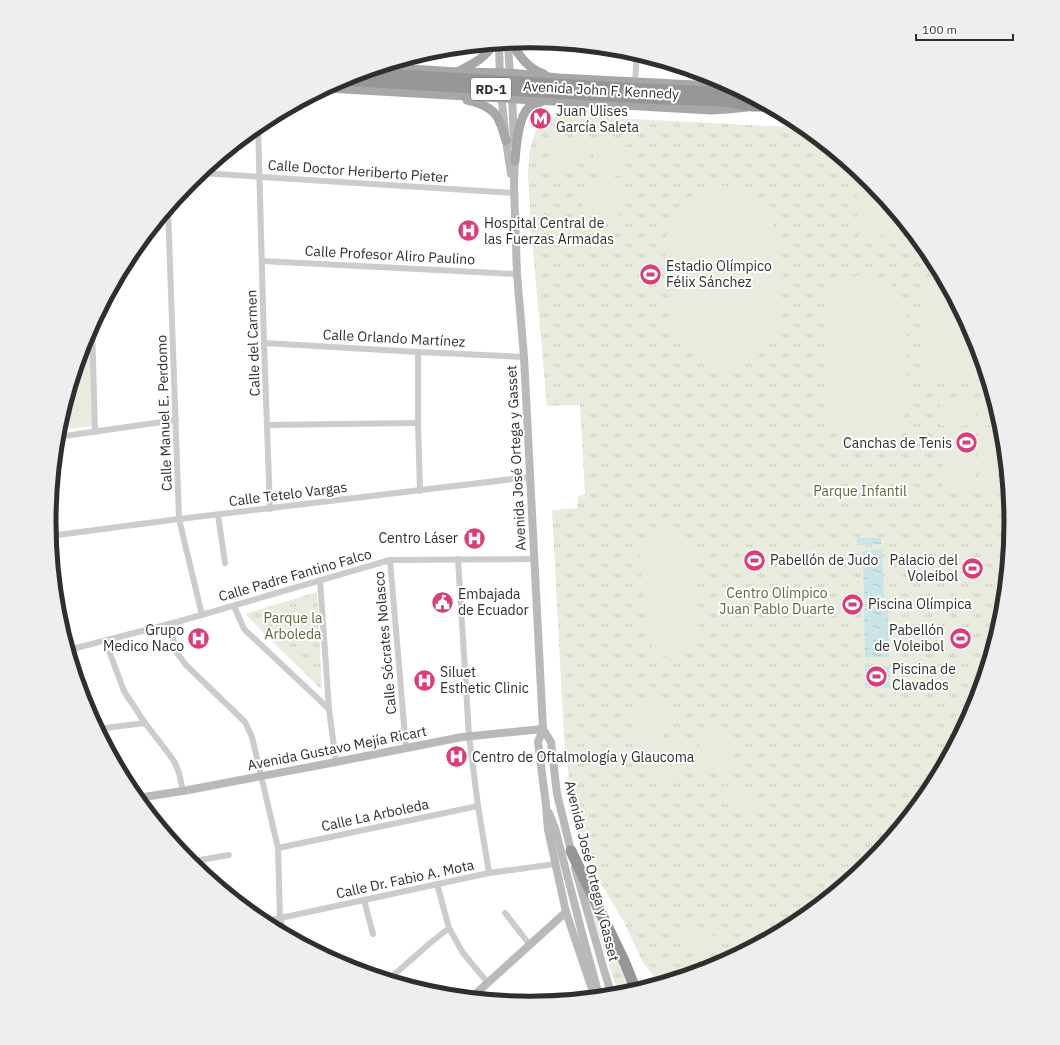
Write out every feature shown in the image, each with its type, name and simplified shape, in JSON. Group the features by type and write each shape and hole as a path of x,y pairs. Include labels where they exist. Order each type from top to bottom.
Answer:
{"highway":[{"name":"RD-1","path":"375,74 639,90 756,106"},
{"name":"RD-1","path":"357,81 733,94"},
{"path":"571,851 625,963 634,985"}],"main road":[{"path":"515,48 518,54 534,69 559,78"},
{"name":"Avenida José Ortega y Gasset","path":"499,49 499,73 506,141 514,189"},
{"name":"Avenida José Ortega y Gasset","path":"508,49 515,162 514,189 517,274 524,357 543,730 538,742 548,830 555,864 566,912 593,993"},
{"path":"457,72 474,64 490,50"},
{"name":"Avenida John F. Kennedy","path":"394,68 457,72 510,73 581,79 639,90 709,83"},
{"path":"429,94 438,90 476,92 481,89 482,85 482,80 478,78 435,74 430,70"},
{"path":"581,79 573,83 536,81 531,83 528,90 531,95 536,97 574,98 582,102"},
{"name":"Avenida John F. Kennedy","path":"338,89 711,110 753,106"},
{"path":"443,95 482,104 490,109 500,122 506,141"},
{"path":"515,162 517,139 521,120 524,114 530,106 548,100"},
{"name":"Avenida José Ortega y Gasset","path":"543,730 551,742 558,794 571,851 610,990"},
{"name":"Avenida Gustavo Mejía Ricart","path":"143,797 183,791 469,736 543,730"},
{"path":"546,805 555,828 583,937 593,993"},
{"path":"476,994 566,912"}],"street":[{"path":"637,60 639,90"},
{"path":"258,134 260,177"},
{"name":"Calle Doctor Heriberto Pieter","path":"209,174 514,189"},
{"name":"Calle del Carmen","path":"260,177 270,509"},
{"name":"Calle Manuel E. Perdomo","path":"168,216 179,520 202,615"},
{"name":"Calle Profesor Aliro Paulino","path":"262,261 517,274"},
{"path":"92,340 94,432"},
{"name":"Calle Orlando Martínez","path":"264,343 524,357"},
{"path":"418,352 420,491"},
{"path":"64,436 176,420"},
{"path":"268,425 418,423"},
{"name":"Calle Tetelo Vargas","path":"56,535 530,477"},
{"path":"218,515 225,563"},
{"path":"458,559 469,736 478,806 489,873"},
{"name":"Calle Padre Fantino Falco","path":"73,649 202,615 390,560 534,559"},
{"name":"Calle Sócrates Nolasco","path":"390,560 406,748"},
{"path":"320,580 329,709 336,762"},
{"path":"234,606 244,629 329,709"},
{"path":"169,624 177,653 186,665 245,722 252,737 278,848 280,918 282,926"},
{"path":"105,640 124,690 145,723 175,763 183,791"},
{"path":"102,728 145,723"},
{"name":"Calle La Arboleda","path":"278,848 478,806"},
{"path":"197,861 229,855"},
{"name":"Calle Dr. Fabio A. Mota","path":"271,920 489,873 555,864"},
{"path":"437,884 449,928 463,952 488,983"},
{"path":"364,900 373,934"},
{"path":"505,913 530,945"},
{"path":"392,976 449,928"}],"green space":[{"name":"Centro Olímpico Juan Pablo Duarte","path":"577,116 793,127 819,146 866,187 887,210 925,259 941,285 956,313 979,370 995,430 1000,461 1004,522 1003,554 995,615 979,675 968,704 956,732 925,786 887,835 866,858 819,899 794,917 740,948 712,961 656,980 641,959 624,922 591,867 575,824 564,739 552,510 577,508 578,496 585,494 580,405 547,406 531,229 528,172 530,149 537,127 545,118"},
{"path":"554,136 585,138 584,152 579,162 569,170 552,169"},
{"path":"593,137 627,140 624,176 606,175 595,162 592,149"},
{"path":"856,178 887,210 907,235 858,237"},
{"path":"605,180 622,182 619,219 581,215 583,196 591,185"},
{"path":"718,186 726,186 748,191 763,202 775,230 783,272 778,319 773,338 756,359 733,368 723,368 700,361 683,344 673,323 664,277 667,234 678,207 698,191"},
{"path":"860,275 876,277 888,282 898,292 906,306 908,406 901,423 896,430 882,439 874,441 855,439 836,427 827,426 825,306 830,294 838,285 847,279"},
{"path":"922,280 938,280 956,313 981,378 923,379"},
{"path":"90,345 92,426 65,429 81,370"},
{"path":"940,397 956,397 957,426 941,426"},
{"path":"958,397 974,397 975,425 959,426"},
{"path":"977,397 987,397 993,425 977,426"},
{"path":"957,429 958,458 942,458 941,430"},
{"name":"Canchas de Tenis","path":"959,429 975,429 975,458 959,458"},
{"path":"977,429 993,429 994,458 978,458"},
{"path":"995,430 999,457 996,457"},
{"path":"942,461 958,461 958,490 942,490"},
{"path":"960,461 975,461 976,489 960,490"},
{"path":"978,461 994,461 994,489 979,490"},
{"path":"665,528 684,535 693,552 699,630 695,642 691,648 684,654 675,657 661,655 657,652 652,646 647,635 640,556 642,545 646,537"},
{"name":"Parque la Arboleda","path":"317,593 322,690 245,614"},
{"path":"633,701 673,702 672,722 664,735 647,740 632,742"},
{"path":"713,731 730,732 732,769 696,773 695,755 700,742"},
{"path":"661,741 680,743 690,757 692,771 657,785 643,747"},
{"path":"723,785 755,793 751,811 718,802"},
{"path":"584,890 609,938 622,970 627,987 617,989"},
{"path":"686,929 716,936 712,953 682,945"}],"water":[{"path":"857,538 881,538 881,544 857,545"},
{"path":"882,550 884,598 864,598 863,551"},
{"path":"888,607 889,657 865,657 864,608"},
{"name":"Piscina de Clavados","path":"865,666 889,666 890,688 865,688"}],"place":[{"name":"Juan Ulises García Saleta","path":"541,119"},
{"name":"Hospital Central de las Fuerzas Armadas","path":"468,231"},
{"name":"Estadio Olímpico Félix Sánchez","path":"650,274"},
{"name":"Canchas de Tenis","path":"967,443"},
{"name":"Centro Láser","path":"474,538"},
{"name":"Pabellón de Judo","path":"754,560"},
{"name":"Palacio del Voleibol","path":"973,568"},
{"name":"Embajada de Ecuador","path":"442,602"},
{"name":"Piscina Olímpica","path":"853,604"},
{"name":"Grupo Medico Naco","path":"199,638"},
{"name":"Pabellón de Voleibol","path":"960,638"},
{"name":"Piscina de Clavados","path":"877,677"},
{"name":"Siluet Esthetic Clinic","path":"424,680"},
{"name":"Centro de Oftalmología y Glaucoma","path":"456,757"}],"park label":[{"name":"Parque Infantil","path":"860,491"}]}
